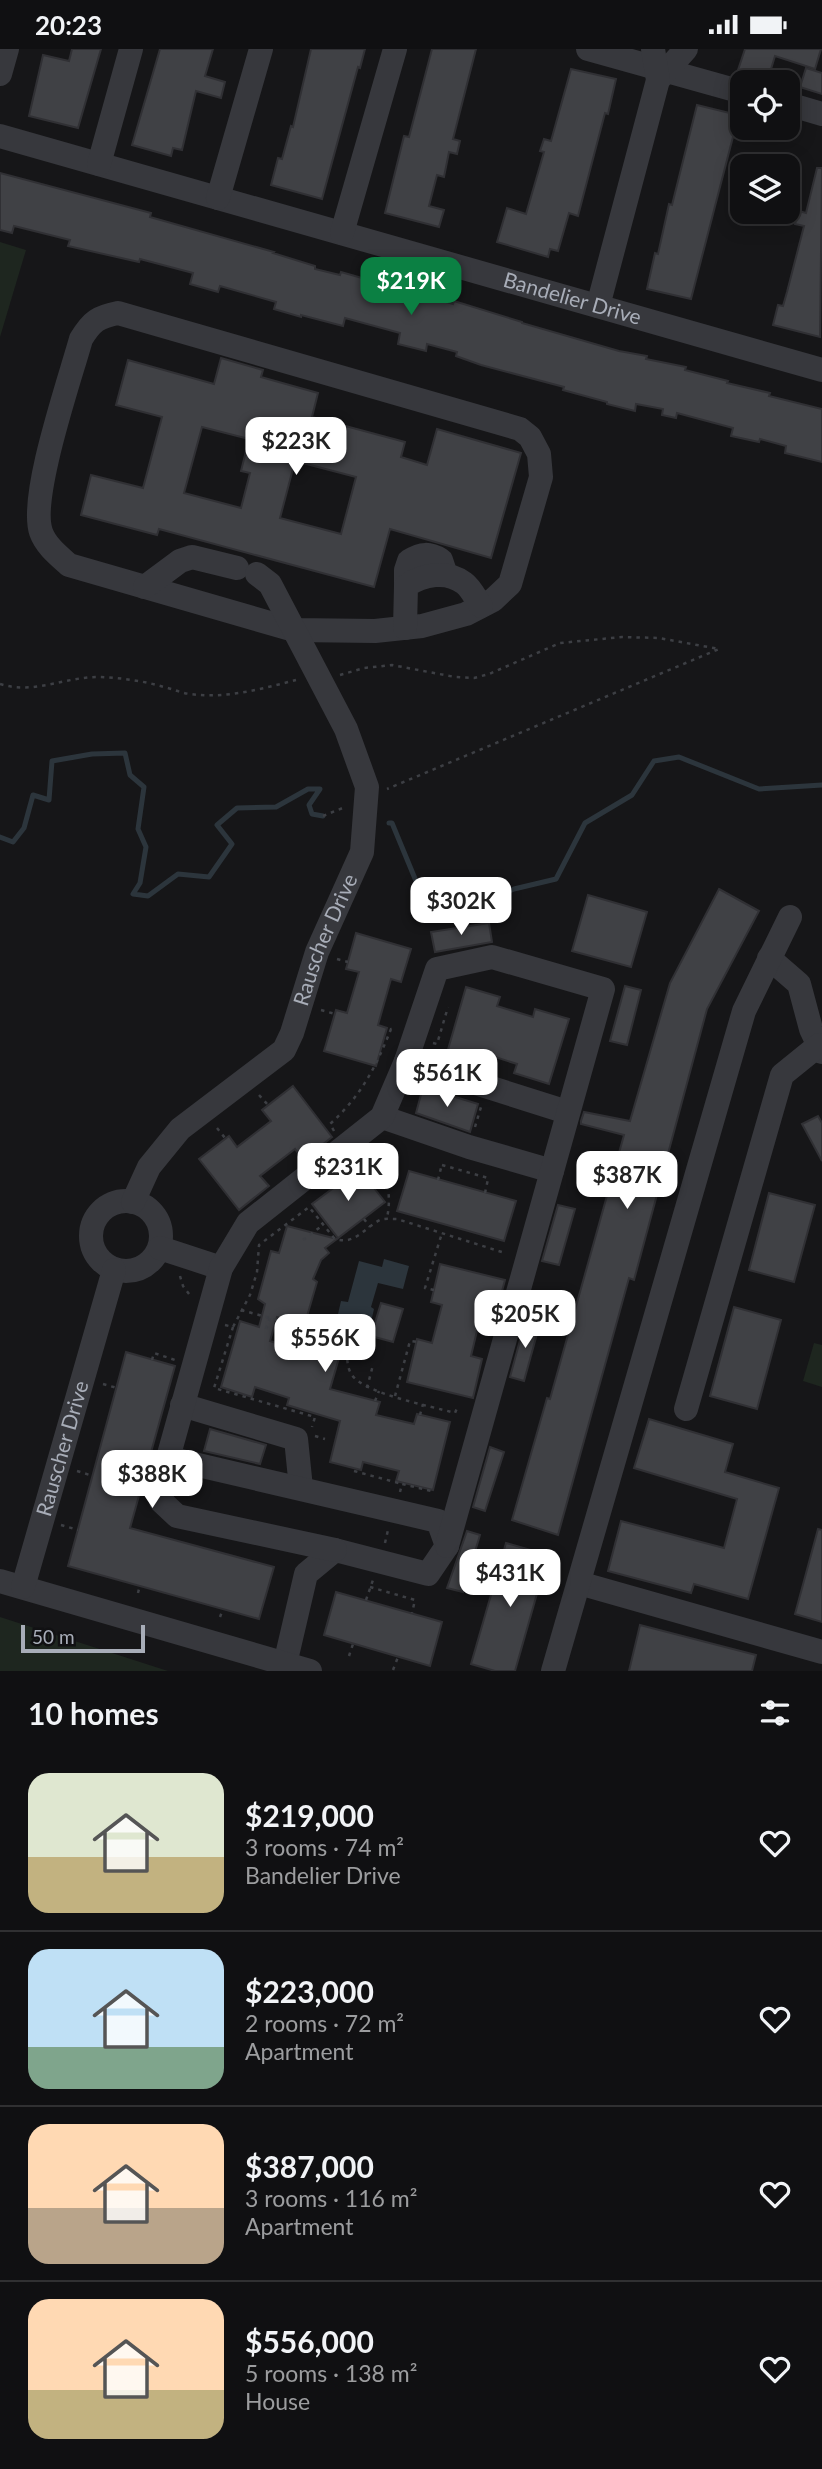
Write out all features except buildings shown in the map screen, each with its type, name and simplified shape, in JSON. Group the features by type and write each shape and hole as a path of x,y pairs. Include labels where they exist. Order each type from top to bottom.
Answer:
{"street":[{"path":"0,74 7,49"},
{"path":"99,164 131,49"},
{"path":"218,198 261,49"},
{"path":"342,233 395,49"},
{"path":"588,49 730,88"},
{"path":"598,306 658,67 686,49"},
{"path":"800,108 822,114"},
{"name":"Bandelier Drive","path":"0,136 822,370"},
{"path":"118,313 520,429 530,437 539,454 541,478 510,584 493,600 466,614 422,627 375,631 294,630 145,587 69,565 53,551 41,533 38,510 42,478 81,339 100,317 118,313"},
{"name":"Rauscher Drive","path":"133,1202 149,1167 180,1129 284,1049 292,1033 317,952 362,852 367,787 346,729 270,584 247,571 192,557 180,561 145,587"},
{"path":"405,628 407,586 414,580 430,575 446,575 465,583 481,606"},
{"path":"553,1671 744,1011 790,917"},
{"path":"492,957 603,989 447,1546 428,1574 335,1550 177,1516 161,1501 168,1458 221,1268 248,1223 382,1117 406,1061 437,969 492,957"},
{"path":"686,1409 782,1075 820,1048 811,1029 799,984 769,958"},
{"path":"406,1061 568,1112"},
{"path":"382,1117 469,1147 552,1171"},
{"path":"121,1201 144,1206 153,1213 159,1223 162,1235 160,1248 147,1265 137,1271 114,1270 96,1255 91,1233 94,1221 110,1205 121,1201"},
{"path":"160,1248 221,1268"},
{"name":"Rauscher Drive","path":"11,1584 114,1270"},
{"path":"182,1405 296,1439 301,1489"},
{"path":"168,1458 438,1521 447,1546"},
{"path":"285,1664 306,1574 335,1550"},
{"path":"579,1583 822,1652"},
{"path":"11,1584 310,1671"}],"path":[{"path":"0,684 12,688 29,688 97,677 128,679 187,694 215,697 249,692 303,678 335,677 364,668 392,665 474,678 560,643 622,637 659,638 719,649 387,789"},
{"path":"323,816 348,806"},
{"path":"337,959 348,962"},
{"path":"321,1010 335,1014"},
{"path":"338,1136 330,1124 347,1109 372,1074 391,1029 400,1032"},
{"path":"260,1094 268,1105"},
{"path":"473,1135 481,1107"},
{"path":"217,1128 225,1138"},
{"path":"439,1179 445,1154"},
{"path":"357,1160 361,1165 373,1156 383,1171 389,1188 387,1218"},
{"path":"442,1165 488,1178 485,1193"},
{"path":"325,1439 310,1434 315,1417 214,1388 233,1327 250,1295 257,1272 260,1245 309,1207 334,1238 340,1241 350,1240 387,1218 505,1253"},
{"path":"363,1219 370,1227"},
{"path":"303,1240 323,1225"},
{"path":"434,1290 425,1288 442,1233"},
{"path":"179,1273 183,1286 196,1303"},
{"path":"241,1310 342,1338 351,1374 367,1388 455,1413 457,1408"},
{"path":"266,1329 270,1318"},
{"path":"218,1323 233,1327"},
{"path":"312,1342 315,1331"},
{"path":"395,1396 410,1341 417,1342"},
{"path":"152,1360 154,1353 181,1362"},
{"path":"367,1388 373,1365"},
{"path":"103,1384 117,1388"},
{"path":"375,1401 379,1391"},
{"path":"421,1415 423,1404"},
{"path":"77,1471 93,1475"},
{"path":"354,1471 431,1491"},
{"path":"398,1498 402,1484"},
{"path":"382,1551 391,1520"},
{"path":"61,1525 78,1529"},
{"path":"366,1600 374,1573"},
{"path":"138,1593 140,1585"},
{"path":"370,1587 415,1600 412,1613"},
{"path":"220,1617 223,1609"},
{"path":"349,1657 353,1644"},
{"path":"393,1670 398,1657"}],"shaded area":[{"path":"0,242 26,250 0,337"},
{"path":"384,1259 409,1266 403,1289 378,1283 371,1307 374,1309 371,1322 359,1322 338,1314 341,1301 348,1302 359,1261 382,1267"},
{"path":"814,1343 822,1345 822,1387 803,1381"},
{"path":"0,1617 168,1671 0,1671"}],"waterway":[{"path":"0,837 13,842 24,828 33,795 49,800 52,761 92,754 125,753 130,775 144,787 138,829 146,847 140,883 133,894 148,896 178,874 209,877 232,844 217,825 237,808 276,807 308,789 320,789 309,805 312,814 323,816"},
{"path":"389,823 392,823 423,898 458,909 514,889 556,879 585,823 632,795 654,761 679,757 759,789 822,785"}]}
